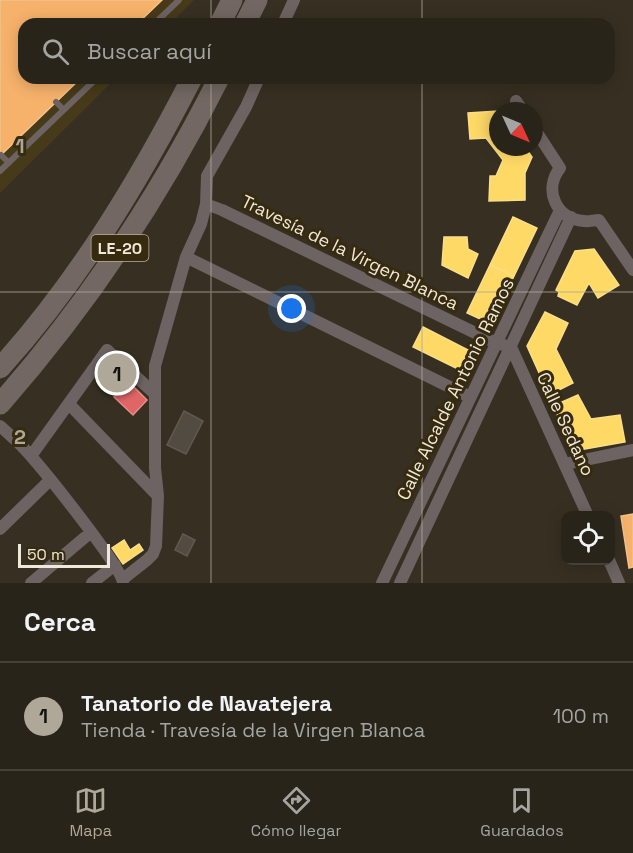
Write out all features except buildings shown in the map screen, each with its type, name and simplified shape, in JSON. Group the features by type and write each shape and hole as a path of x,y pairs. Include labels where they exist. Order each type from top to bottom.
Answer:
{"highway":[{"path":"223,18 232,0"},
{"path":"248,18 257,0"},
{"name":"LE-20","path":"0,368 55,300 101,236 140,174 189,84"},
{"name":"LE-20","path":"0,404 73,315 114,258 166,176 216,84"}],"street":[{"path":"286,18 294,0"},
{"path":"0,426 19,443 50,480 115,565 123,581 153,554 156,546 158,496 155,468 155,366 186,257 201,224 206,204 207,176 256,84"},
{"path":"543,142 560,168 551,182 554,200 565,213 583,222 598,220 633,270"},
{"name":"Travesía de la Virgen Blanca","path":"206,204 496,343 511,347"},
{"name":"Calle Alcalde Antonio Ramos","path":"382,583 496,343 565,213"},
{"name":"Calle Alcalde Antonio Ramos","path":"400,583 511,347 565,213"},
{"path":"186,257 470,397"},
{"name":"Calle Sedano","path":"511,347 586,511"},
{"path":"30,456 107,350 155,394"},
{"path":"69,404 158,496"},
{"path":"565,464 633,450"},
{"path":"0,529 50,480"},
{"path":"31,583 90,533"},
{"path":"92,583 115,565"},
{"path":"611,565 619,583"}],"lane":[{"path":"160,18 179,0"},
{"path":"0,171 92,84"},
{"path":"56,102 64,110"},
{"path":"1,154 9,163"}],"shaded area":[{"path":"0,0 194,0 176,18 18,18 18,84 110,84 0,193"}],"place":[{"name":"Tanatorio de Navatejera","path":"117,373"}]}
